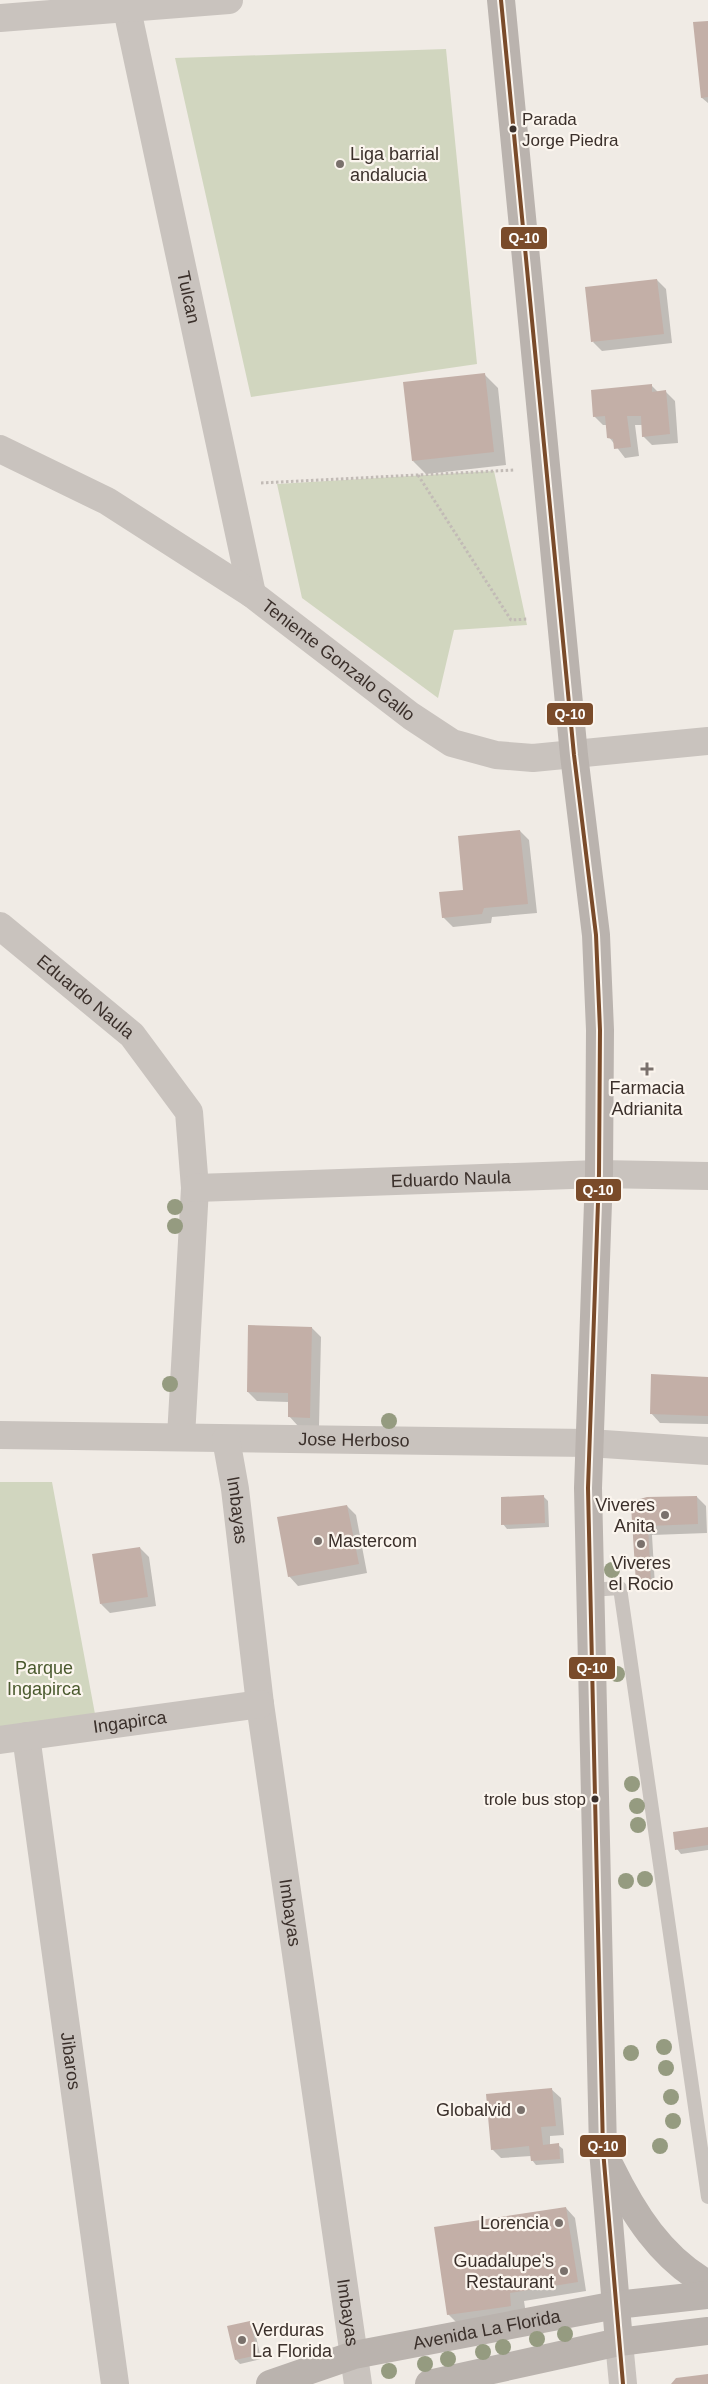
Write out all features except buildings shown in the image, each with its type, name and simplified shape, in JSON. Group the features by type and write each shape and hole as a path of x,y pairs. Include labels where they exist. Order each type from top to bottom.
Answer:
{"main road":[{"path":"501,0 574,755 596,935 600,1030 599,1174 589,1443 590,1590 603,2150 619,2342"},
{"path":"603,2150 628,2203 643,2225 673,2258 708,2284"},
{"name":"Avenida La Florida","path":"270,2384 354,2355 616,2305 708,2295"},
{"path":"429,2384 619,2342 708,2331"}],"street":[{"path":"0,18 126,4 228,0"},
{"name":"Tulcan","path":"126,4 252,594"},
{"name":"Teniente Gonzalo Gallo","path":"0,449 107,501 252,594 411,716 452,743 496,755 533,758 708,741"},
{"name":"Eduardo Naula","path":"0,926 132,1035 189,1112 195,1188 181,1438"},
{"name":"Eduardo Naula","path":"195,1188 599,1174 708,1176"},
{"name":"Jose Herboso","path":"0,1435 589,1443 708,1451"},
{"name":"Imbayas","path":"226,1439 235,1489 260,1704 358,2384"},
{"name":"Ingapirca","path":"13,1738 260,1704"},
{"name":"Jibaros","path":"13,1738 115,2384"},
{"path":"619,2342 623,2384"}],"lane":[{"path":"590,1590 620,1588 708,2197"}],"path":[{"path":"228,485 547,468"},
{"path":"418,475 512,620 561,617"}],"green space":[{"path":"446,49 477,364 251,397 175,58"},
{"path":"494,471 527,625 454,630 438,698 302,598 277,484"},
{"name":"Parque Ingapirca","path":"0,1482 52,1482 95,1714 0,1728"}],"transit line":[{"name":"Q-10","path":"501,0 574,755 596,935 600,1030 599,1174 588,1488 603,2150 623,2384"}],"place":[{"name":"Parada Jorge Piedra","path":"513,129"},
{"name":"Liga barrial andalucia","path":"340,164"},
{"name":"Farmacia Adrianita","path":"647,1069"},
{"name":"Viveres Anita","path":"665,1515"},
{"name":"Mastercom","path":"318,1541"},
{"name":"Viveres el Rocio","path":"641,1544"},
{"name":"trole bus stop","path":"595,1799"},
{"name":"Globalvid","path":"521,2110"},
{"name":"Lorencia","path":"559,2223"},
{"name":"Guadalupe's Restaurant","path":"564,2271"},
{"name":"Verduras La Florida","path":"242,2340"}]}
